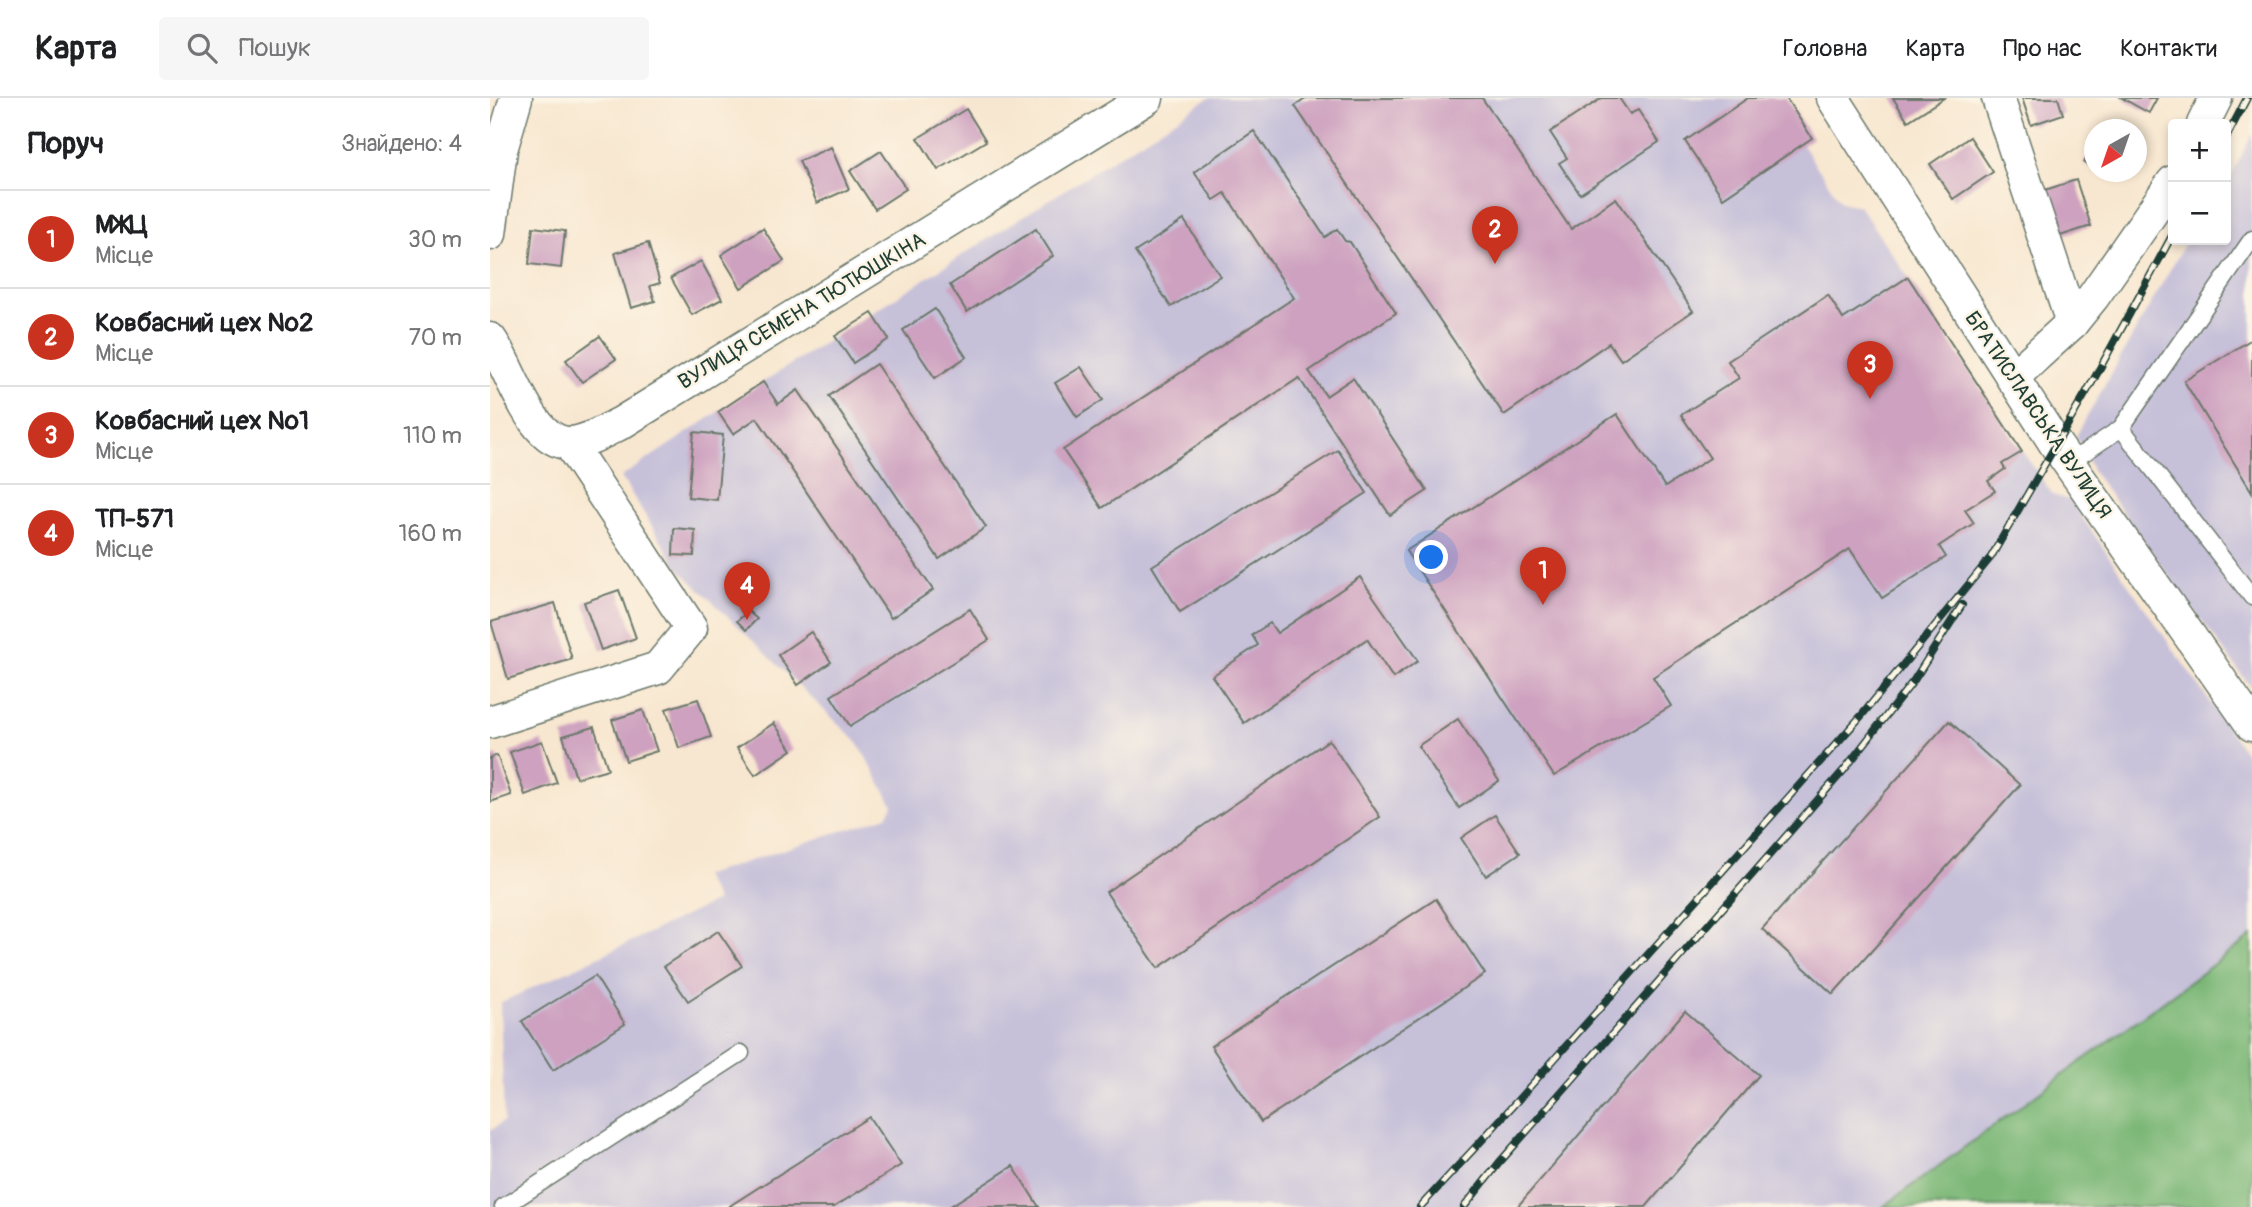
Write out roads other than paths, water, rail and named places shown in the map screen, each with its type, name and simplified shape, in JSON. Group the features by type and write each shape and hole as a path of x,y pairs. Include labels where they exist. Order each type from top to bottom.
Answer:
{"street":[{"path":"490,234 501,150 516,98"},
{"name":"ВУЛИЦЯ СЕМЕНА ТЮТЮШКІНА","path":"569,443 595,436 621,423 1147,98"},
{"name":"БРАТИСЛАВСЬКА ВУЛИЦЯ","path":"1833,98 2012,378 2252,726"},
{"path":"1998,98 2072,323"},
{"path":"2206,119 2216,98"},
{"path":"2012,378 2072,323 2093,298 2168,189"},
{"path":"490,339 498,349 528,411 549,436 569,443 691,628 658,668 490,722"}],"lane":[{"path":"2067,460 2084,453 2121,428 2252,239"},
{"path":"2121,428 2252,597"},
{"path":"503,1207 741,1053"}],"railway":[{"path":"2231,128 2247,98"},
{"path":"1420,1207 1862,715 1991,557 2094,379 2168,243"},
{"path":"1464,1207 1499,1163 1844,770 1914,680 1962,605"}],"place":[{"name":"Ковбасний цех №2","path":"1495,264"},
{"name":"Ковбасний цех №1","path":"1870,399"},
{"name":"МЖЦ","path":"1543,605"},
{"name":"ТП-571","path":"747,620"}]}
